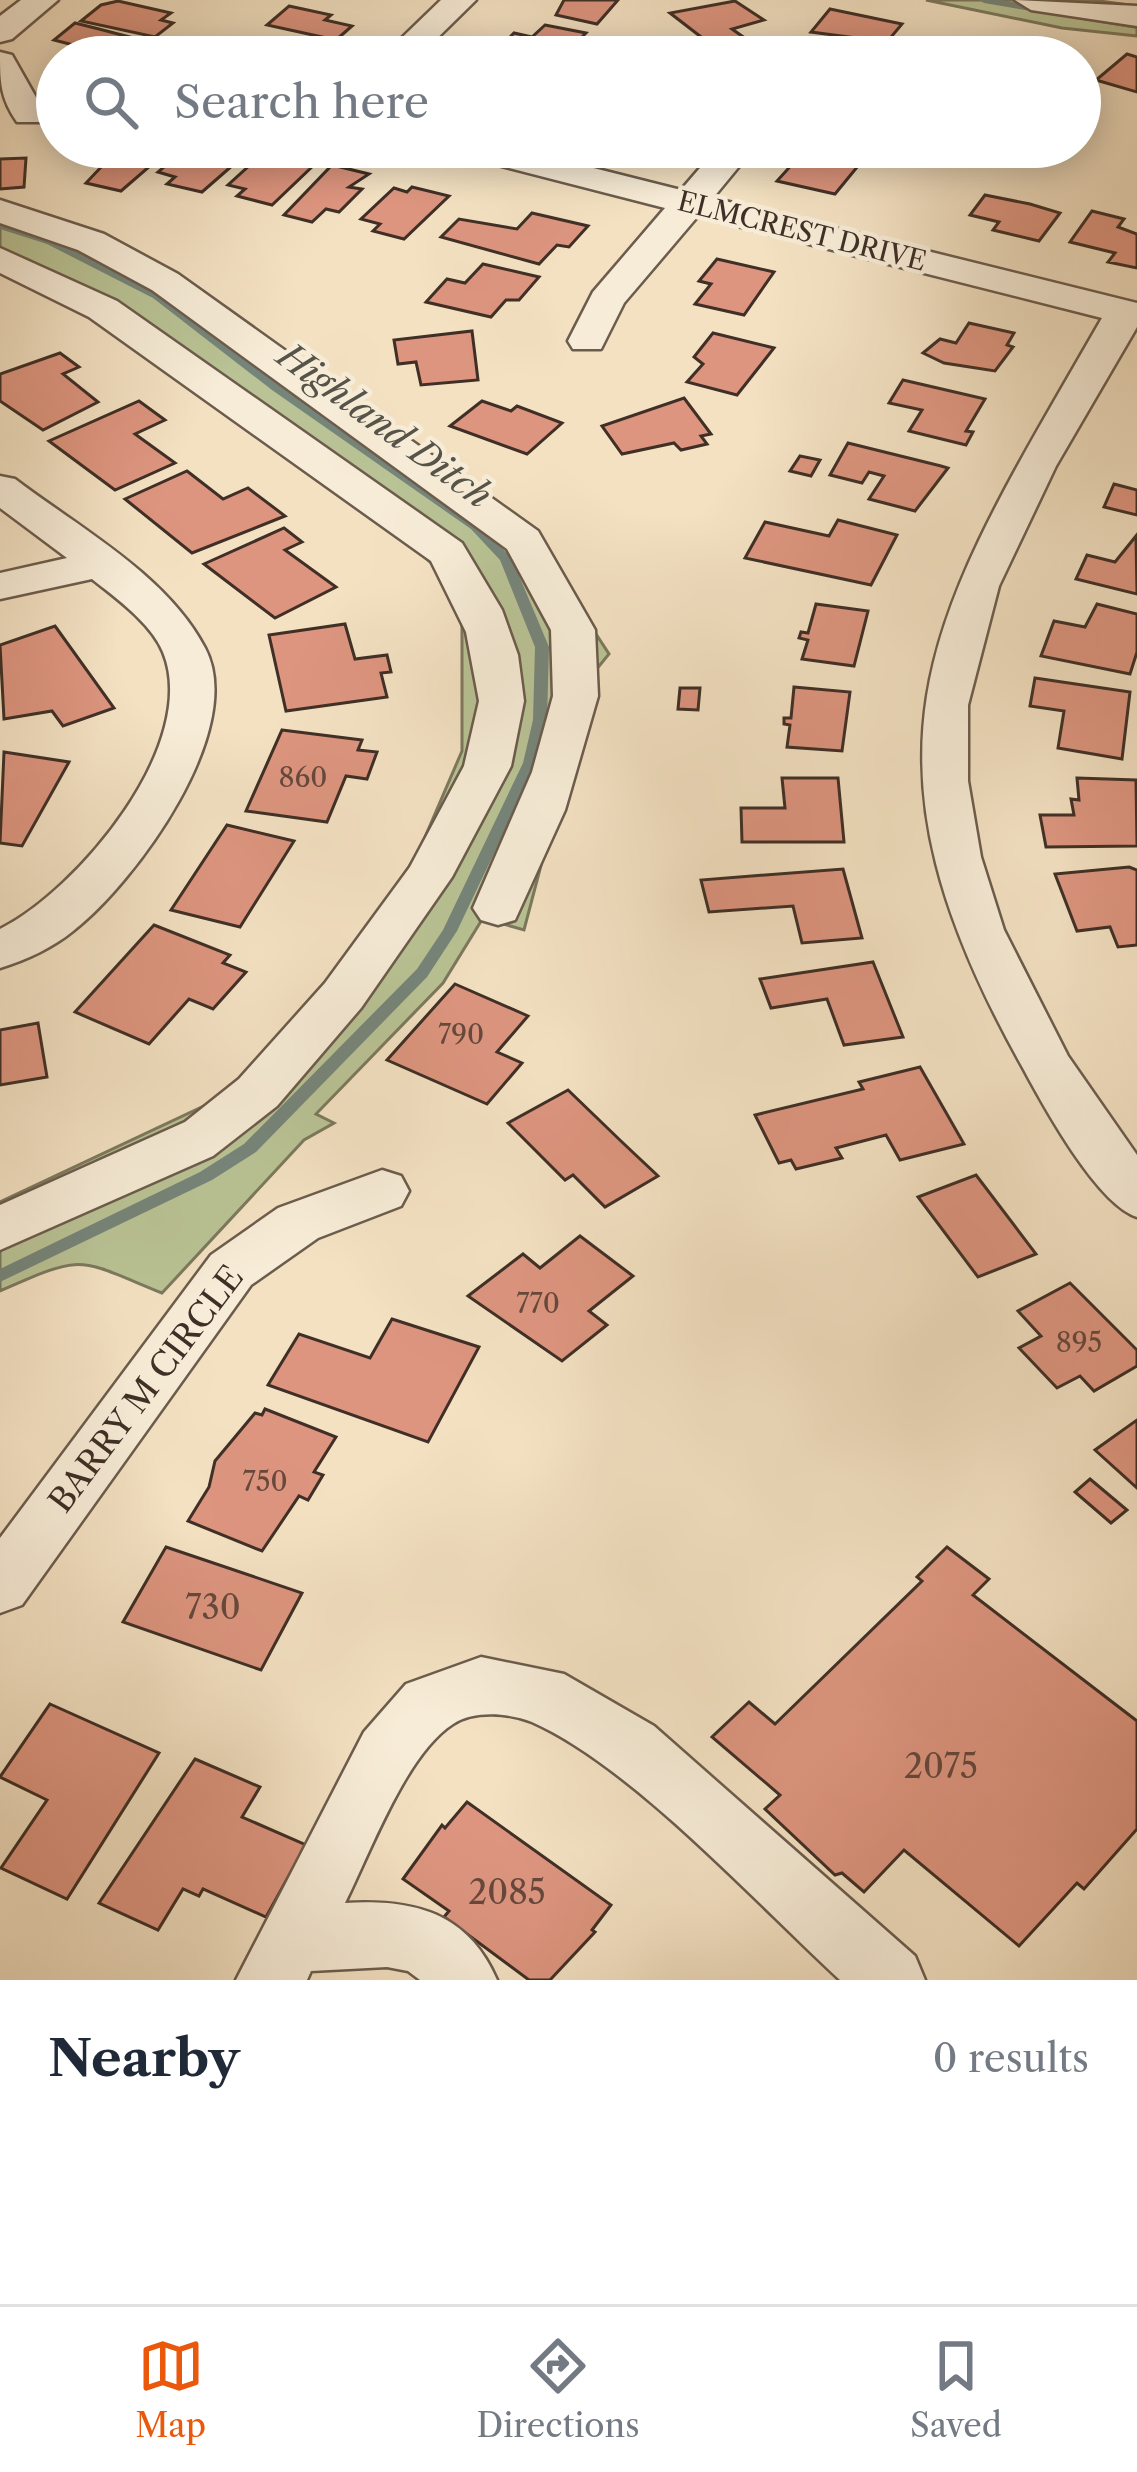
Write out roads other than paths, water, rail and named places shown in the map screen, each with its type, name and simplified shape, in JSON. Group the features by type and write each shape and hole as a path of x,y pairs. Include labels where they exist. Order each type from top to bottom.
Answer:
{"street":[{"path":"0,32 43,0"},
{"path":"421,36 460,0"},
{"path":"1031,0 1137,16"},
{"path":"0,62 29,115"},
{"name":"ELMCREST DRIVE","path":"553,168 1130,314"},
{"path":"587,341 606,300 718,168"},
{"path":"0,211 92,242 165,282 523,540 565,612 574,634 577,671 549,794 497,908"},
{"path":"0,259 103,309 447,552 473,586 485,618 501,718 491,758 467,804 367,970 223,1124 0,1229"},
{"path":"1130,314 977,587 952,667 946,764 948,810 960,864 999,984 1036,1055 1137,1196"},
{"path":"0,488 166,623 193,671 190,723 131,835 60,916 0,950"},
{"path":"0,586 96,565"},
{"name":"BARRY M CIRCLE","path":"0,1586 231,1270 298,1223 382,1191"},
{"path":"281,1960 387,1753 428,1704 481,1684 541,1694 631,1748 890,1980"},
{"path":"281,1960 399,1935 428,1943 456,1966 463,1980"}],"waterway":[{"name":"Highland Ditch","path":"984,0 1137,26"},
{"name":"Highland Ditch","path":"0,226 51,242 157,296 276,388 475,526 506,559 542,647 540,720 530,763 450,931 422,973 250,1148 206,1176 0,1276"}]}
